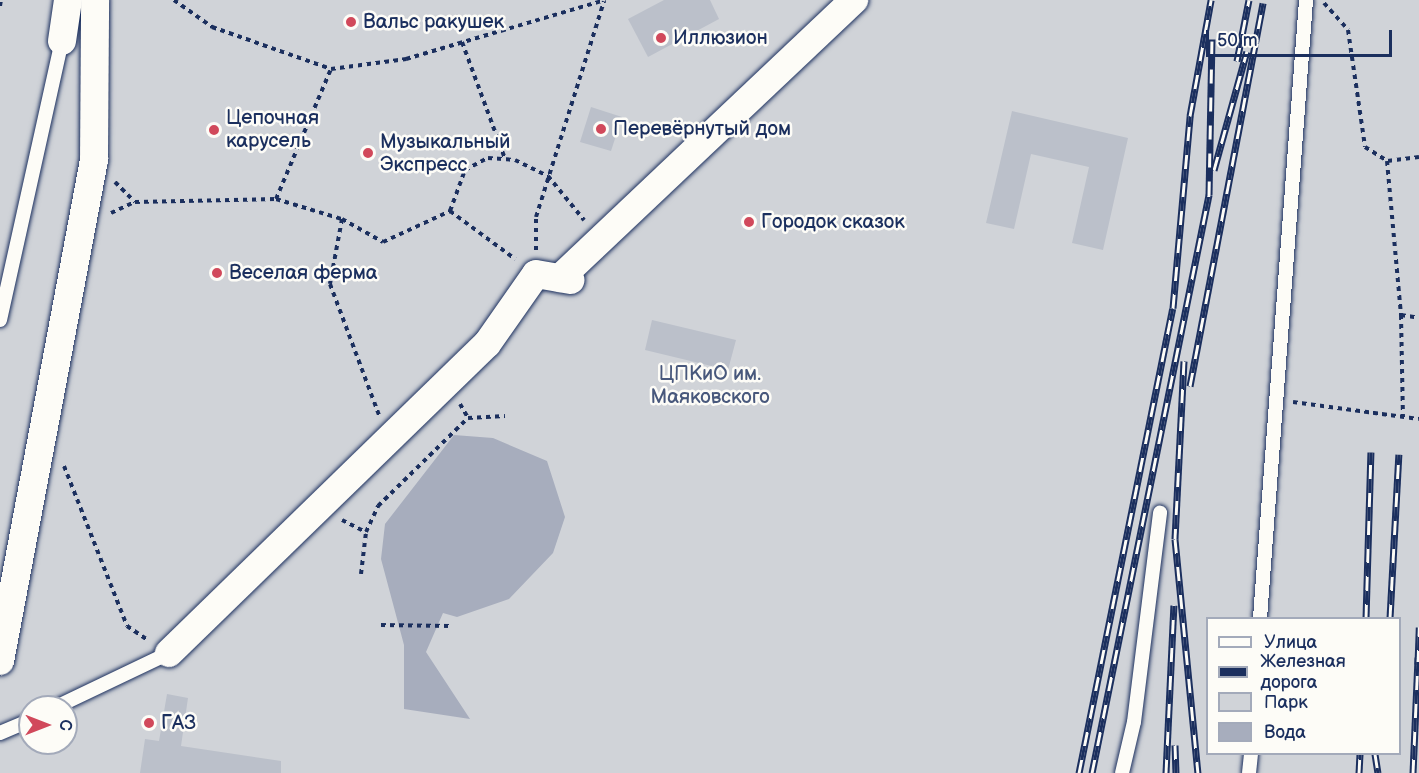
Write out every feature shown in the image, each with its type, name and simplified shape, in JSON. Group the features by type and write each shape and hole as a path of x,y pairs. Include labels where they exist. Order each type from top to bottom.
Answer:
{"street":[{"path":"62,41 68,0"},
{"path":"0,661 47,424 94,159 95,0"},
{"path":"169,653 386,436 854,0"}],"lane":[{"path":"1260,617 1274,399 1306,0"},
{"path":"0,320 62,41"},
{"path":"1122,773 1134,722 1160,513"},
{"path":"78,696 169,653"},
{"path":"0,733 18,725"},
{"path":"1249,773 1251,755"}],"path":[{"path":"0,6 1,0"},
{"path":"174,0 212,27 331,69 406,58 604,0"},
{"path":"556,278 536,217 604,0"},
{"path":"1322,0 1348,30 1365,147 1387,161 1419,157"},
{"path":"462,42 505,159"},
{"path":"276,199 331,69"},
{"path":"94,159 135,202 276,199 342,219 382,242 450,212 465,170 488,158 505,159 548,176 588,224"},
{"path":"1387,161 1401,315 1404,415"},
{"path":"450,212 556,278"},
{"path":"342,219 330,284 386,436"},
{"path":"1401,315 1419,318"},
{"path":"1274,399 1404,415 1419,419"},
{"path":"361,574 366,532 378,506 468,418 505,416"},
{"path":"47,424 127,626 169,653"},
{"path":"381,625 450,626"}],"green space":[{"name":"ЦПКиО им. Маяковского","path":"0,0 1419,0 1419,773 0,773"}],"water":[{"path":"454,435 493,438 547,461 565,517 553,553 509,599 457,617 443,613 426,652 470,719 404,709 404,645 381,559 385,524"}],"building":[{"name":"Иллюзион","path":"664,0 710,0 719,19 648,57 628,19"},
{"name":"Перевёрнутый дом","path":"591,107 622,117 611,151 580,142"},
{"path":"1012,111 1128,138 1103,250 1072,243 1089,167 1031,154 1014,229 986,223"},
{"path":"652,320 736,340 728,370 645,350"},
{"path":"167,694 188,698 181,746 281,761 281,773 140,773 145,739 159,741"}],"railway":[{"path":"1079,773 1173,308 1190,116 1211,0"},
{"path":"1237,61 1249,0"},
{"path":"1190,386 1263,3"},
{"path":"1092,773 1209,195 1212,39"},
{"path":"1214,170 1247,51"},
{"path":"1184,361 1175,539 1198,773"},
{"path":"1366,617 1371,452"},
{"path":"1390,617 1399,454"},
{"path":"1166,773 1174,605"},
{"path":"1418,664 1419,627"},
{"path":"1413,773 1418,657"},
{"path":"1175,745 1176,773"},
{"path":"1359,773 1360,755"},
{"path":"1375,755 1378,773"}],"place":[{"name":"Вальс ракушек","path":"351,22"},
{"name":"Иллюзион","path":"661,38"},
{"name":"Перевёрнутый дом","path":"601,129"},
{"name":"Цепочная карусель","path":"214,130"},
{"name":"Музыкальный Экспресс","path":"368,153"},
{"name":"Городок сказок","path":"749,222"},
{"name":"Веселая ферма","path":"217,273"},
{"name":"ГАЗ","path":"149,723"}]}
